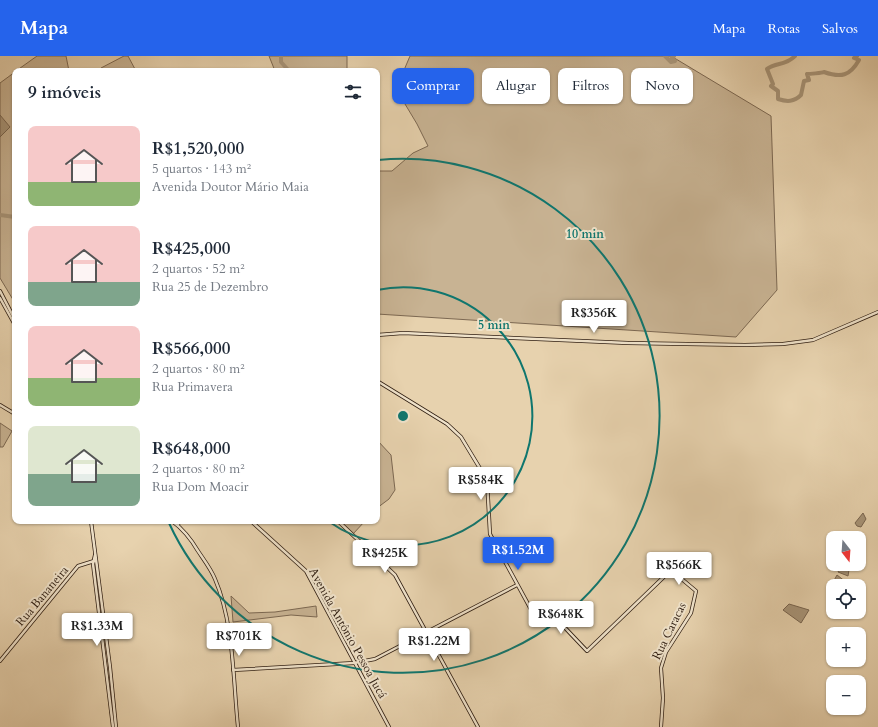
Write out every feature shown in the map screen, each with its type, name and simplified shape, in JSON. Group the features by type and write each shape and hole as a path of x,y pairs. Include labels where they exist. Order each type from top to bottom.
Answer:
{"street":[{"path":"0,291 12,314"},
{"path":"0,298 12,320"},
{"path":"380,335 402,333 628,343 744,345 783,344 813,340 878,312"},
{"path":"233,670 354,663 375,659 517,585 490,534 487,480 461,437 447,424 380,383"},
{"path":"0,405 12,412"},
{"path":"91,524 115,727"},
{"name":"Avenida Antônio Pessoa Jucá","path":"253,524 306,571 389,727"},
{"path":"341,524 394,575 478,727"},
{"path":"178,525 190,538 215,579 225,609 233,670 238,727"},
{"path":"95,554 92,561 115,727"},
{"path":"92,561 97,563"},
{"name":"Rua Bananeira","path":"0,661 78,566 92,561"},
{"name":"Rua Bananeira","path":"84,564 93,565 97,563"},
{"name":"Rua Caracas","path":"517,585 534,615 544,608 550,612 587,651 670,570 696,592 691,613 666,652 661,668 663,698 661,727"}],"shaded area":[{"path":"37,56 66,56 68,68 20,68"},
{"path":"124,56 128,56 134,68 101,68"},
{"path":"269,56 347,56 347,68 274,68"},
{"path":"410,56 671,56 691,68 631,68 631,104 693,104 693,69 771,116 777,290 736,337 380,314 380,171 392,171 413,153 428,146 405,104 474,104 474,68 405,68"},
{"path":"12,74 12,298 0,278 0,83"},
{"path":"0,115 10,127 0,137"},
{"path":"0,423 12,431 3,447 0,447"},
{"path":"380,443 391,455 395,490 389,499 380,506"},
{"path":"863,513 866,519 861,527 857,526 855,523"},
{"path":"342,524 362,524 353,534"},
{"path":"838,571 849,571 848,576"},
{"path":"837,575 842,579 835,579"},
{"path":"231,596 249,613 275,612 316,606 317,617 291,615 233,622"},
{"path":"789,604 809,610 801,623 783,610"}],"waterway":[{"path":"281,56 281,62 286,68"},
{"path":"665,56 671,62 675,61 672,58 674,56"},
{"path":"795,56 784,63 774,65 767,69 773,84 771,86 778,91 778,99 784,101 796,99 801,95 804,81 809,80 807,74 824,72 835,75 844,74 856,65 859,60 854,58 857,56"},
{"path":"0,215 12,217"}]}
